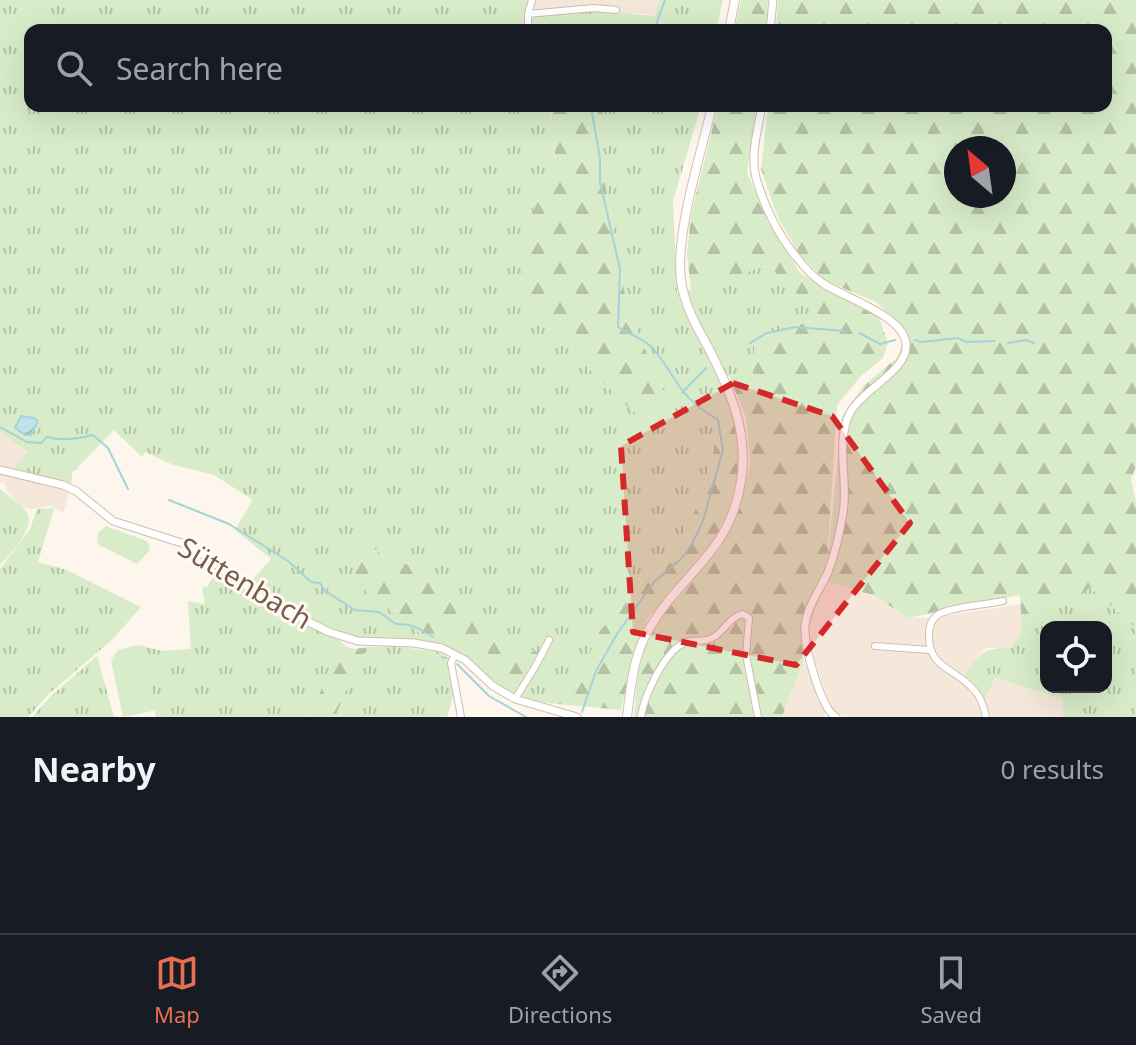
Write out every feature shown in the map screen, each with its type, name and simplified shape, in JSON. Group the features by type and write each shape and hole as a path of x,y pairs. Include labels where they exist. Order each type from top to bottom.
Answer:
{"main road":[{"path":"730,24 735,0"},
{"path":"627,717 633,669 642,644 664,606 720,540 735,505 743,466 741,428 736,406 686,303 680,256 711,112"}],"street":[{"path":"528,24 532,0"},
{"path":"594,0 594,8"},
{"path":"771,24 773,0"},
{"path":"528,14 594,8 616,10"},
{"path":"761,112 754,156 756,177 774,222 797,259 823,283 893,322 904,335 907,349 900,364 852,410 844,432 844,510 830,569 804,630 808,656 831,716"},
{"name":"Süttenbach","path":"0,470 63,485 76,491 113,521 191,546 265,600 329,632 358,641 426,644 455,654 493,686 515,699 577,717"},
{"path":"986,717 974,689 941,666 929,650 929,629 936,616 1003,601"},
{"path":"641,717 648,689 678,648 685,642 707,641 732,618 743,614 749,618 746,655 758,717"},
{"path":"515,699 549,640"},
{"path":"875,646 929,650"},
{"path":"455,654 451,663 461,717"}],"highlighted area":[{"path":"733,383 832,416 910,523 796,665 633,632 621,446"}],"shaded area":[{"path":"531,0 658,0 656,16 638,13 528,14"},
{"path":"0,432 28,452 70,490 63,513 50,506 30,509 20,505 8,493 3,481 0,484"},
{"path":"826,582 876,596 907,618 937,617 1021,604 1022,631 1011,648 987,648 960,681 972,691 981,705 983,717 847,717 832,711 806,636"},
{"path":"804,660 825,712 824,717 782,717"},
{"path":"994,678 1062,699 1063,717 991,717 984,701"}],"green space":[{"path":"0,0 531,0 528,13 584,9 655,16 658,0 723,0 717,24 24,24 24,112 552,112 556,166 521,271 529,299 555,335 632,411 663,424 664,392 628,311 596,132 603,112 699,112 673,201 677,294 768,265 821,318 755,339 753,374 729,376 712,383 720,411 713,454 699,501 681,544 644,579 599,632 576,687 536,702 499,687 448,648 425,641 374,639 328,632 247,586 271,559 235,530 253,500 214,475 171,464 145,452 142,457 114,430 72,473 71,488 10,472 28,452 0,432","holes":["353,532 388,560 495,626 513,644 537,652 468,658 452,635 419,633"]},
{"path":"741,0 768,0 766,24 736,24"},
{"path":"778,0 1136,0 1136,467 1131,479 1136,503 1136,628 1090,587 1075,601 1045,594 1022,631 1020,595 907,618 876,596 826,582 801,642 804,660 782,717 634,717 637,678 646,644 664,614 721,547 740,508 750,464 746,418 729,376 753,374 755,339 821,318 768,265 691,290 687,254 691,215 717,112 756,112 747,172 768,222 801,274 840,297 878,314 888,343 883,358 861,376 837,405 827,565 842,417 864,385 897,358 907,332 876,302 826,281 799,254 778,218 761,169 767,112 1112,112 1112,24 776,24"},
{"path":"553,112 603,112 596,132 628,311 664,392 663,424 632,411 555,335 529,299 521,271 537,190 554,169"},
{"path":"720,379 736,422 739,447 737,478 728,512 715,539 647,620 635,649 621,710 536,702 576,687 599,632 644,579 681,544 699,501 713,454 720,411 712,382"},
{"path":"0,489 23,507 29,521 20,541 0,564"},
{"path":"37,509 54,509 38,562 67,570 141,607 113,639 49,694 28,717 0,717 0,569 30,529"},
{"path":"106,526 147,541 149,551 137,564 97,544 98,533"},
{"path":"352,531 388,560 417,567 495,626 513,644 538,652 516,688 468,658 452,635 419,633 354,582"},
{"path":"217,571 291,618 341,641 310,717 156,717 139,645 162,651 191,649 188,601 205,604 202,586 207,587"},
{"path":"1090,587 1136,628 1136,717 1063,717 1062,699 1043,693 1112,693 1112,621 1040,621 1040,692 995,678 984,701 976,687 963,677 982,654 993,649 1011,648 1045,593"},
{"path":"341,641 350,648 370,647 357,663 335,717 310,717"},
{"path":"137,645 143,649 157,710 123,717 111,660 118,650"},
{"path":"396,646 438,652 450,658 453,696 447,717 335,717 357,663 370,647"},
{"path":"97,656 114,717 32,717 51,696"}],"water":[{"path":"21,416 38,421 31,435 25,435 15,428"}],"waterway":[{"path":"656,24 665,0"},
{"path":"582,712 596,671 617,634 654,582 691,546 703,521 723,450 718,420 687,396 652,347 618,327 620,269 600,182 600,158 592,112"},
{"path":"750,343 767,333 795,327 844,331"},
{"path":"859,333 880,344 895,340"},
{"path":"915,340 958,338 966,342 995,341"},
{"path":"1008,343 1026,340 1034,343"},
{"path":"682,393 706,368"},
{"path":"0,427 27,442 41,443 47,437 70,439 93,435 108,448 128,489"},
{"path":"169,500 229,524 288,561 311,582 320,583 325,591 355,610 379,612 396,624 416,627 433,637"},
{"path":"442,657 446,658"},
{"path":"457,664 489,696 526,717"}]}
